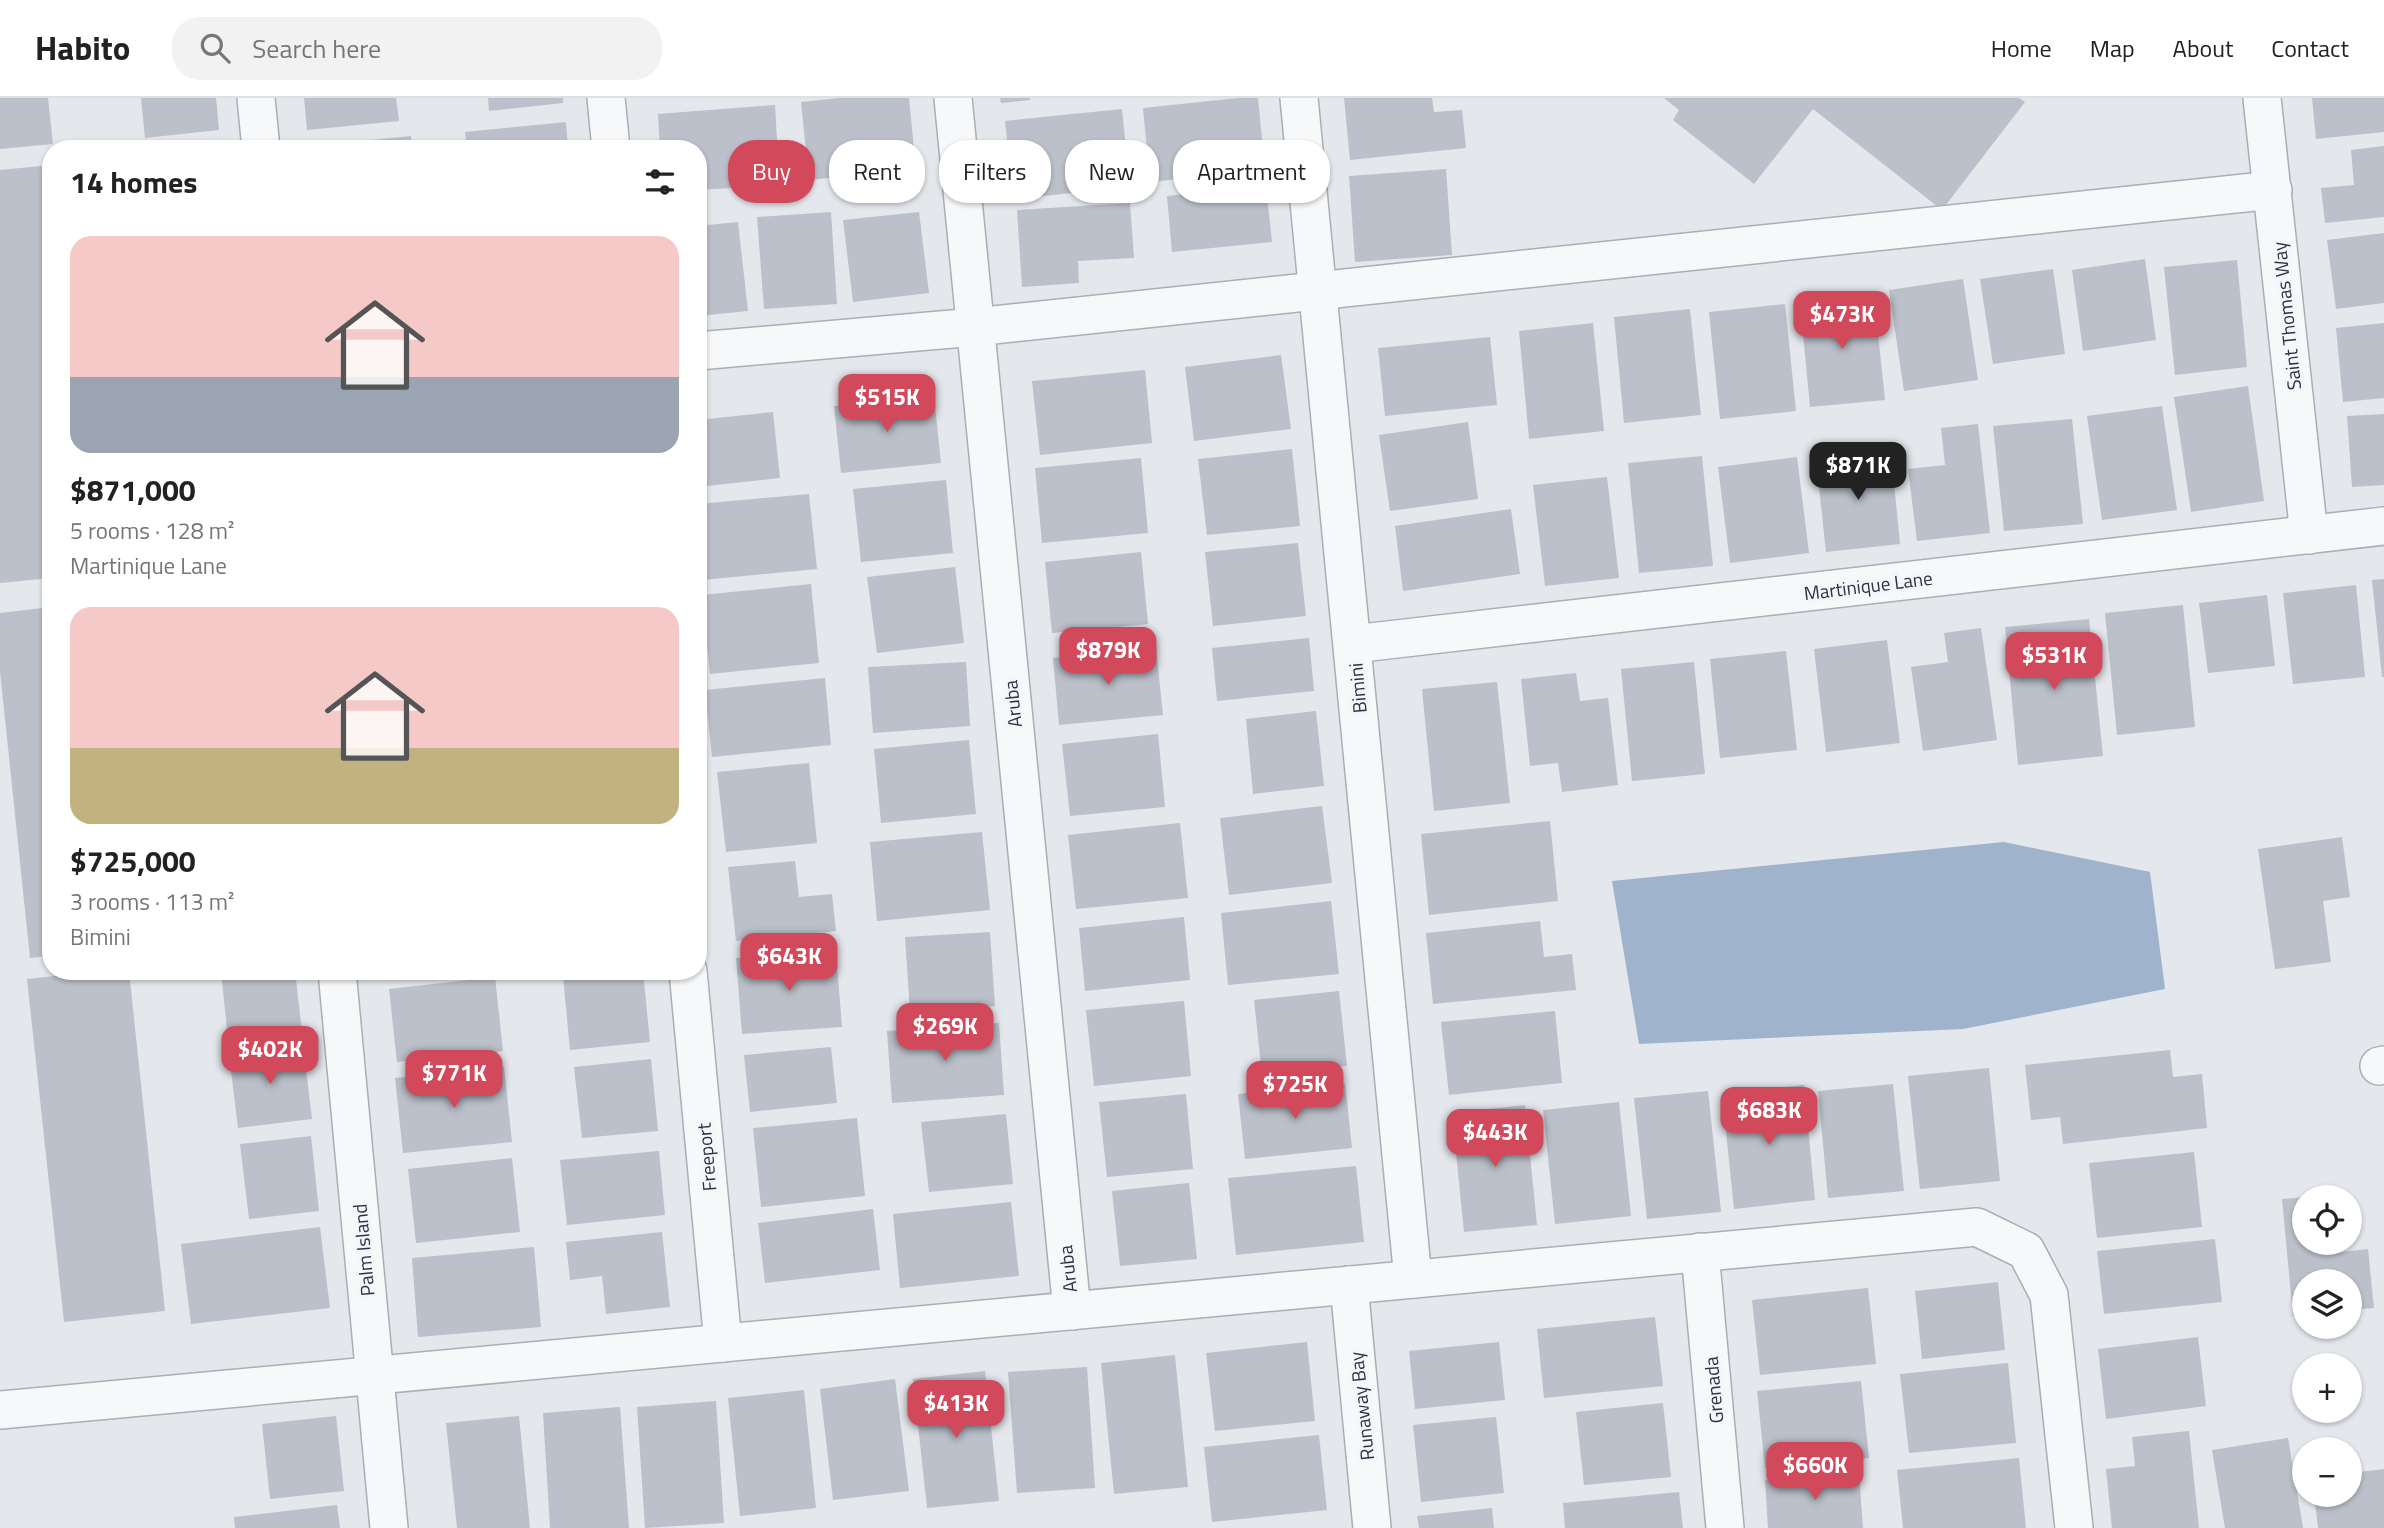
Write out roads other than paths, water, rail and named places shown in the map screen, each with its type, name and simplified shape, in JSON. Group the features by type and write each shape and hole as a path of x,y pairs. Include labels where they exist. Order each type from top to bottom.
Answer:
{"street":[{"path":"256,98 260,140"},
{"path":"606,98 610,140"},
{"name":"Aruba","path":"953,98 1072,1311"},
{"name":"Bimini","path":"1299,98 1413,1279"},
{"name":"Saint Thomas Way","path":"2262,98 2309,535"},
{"path":"707,350 975,327 2273,190"},
{"name":"Martinique Lane","path":"1353,644 2384,526"},
{"name":"Palm Island","path":"338,980 389,1528"},
{"name":"Freeport","path":"689,980 723,1343"},
{"path":"0,1410 1977,1227 2026,1251 2049,1294 2074,1528"},
{"name":"Grenada","path":"1700,1252 1726,1528"},
{"name":"Runaway Bay","path":"1349,1285 1372,1528"}],"water":[{"path":"2004,842 2150,872 2165,989 1963,1029 1639,1044 1612,881"}]}
